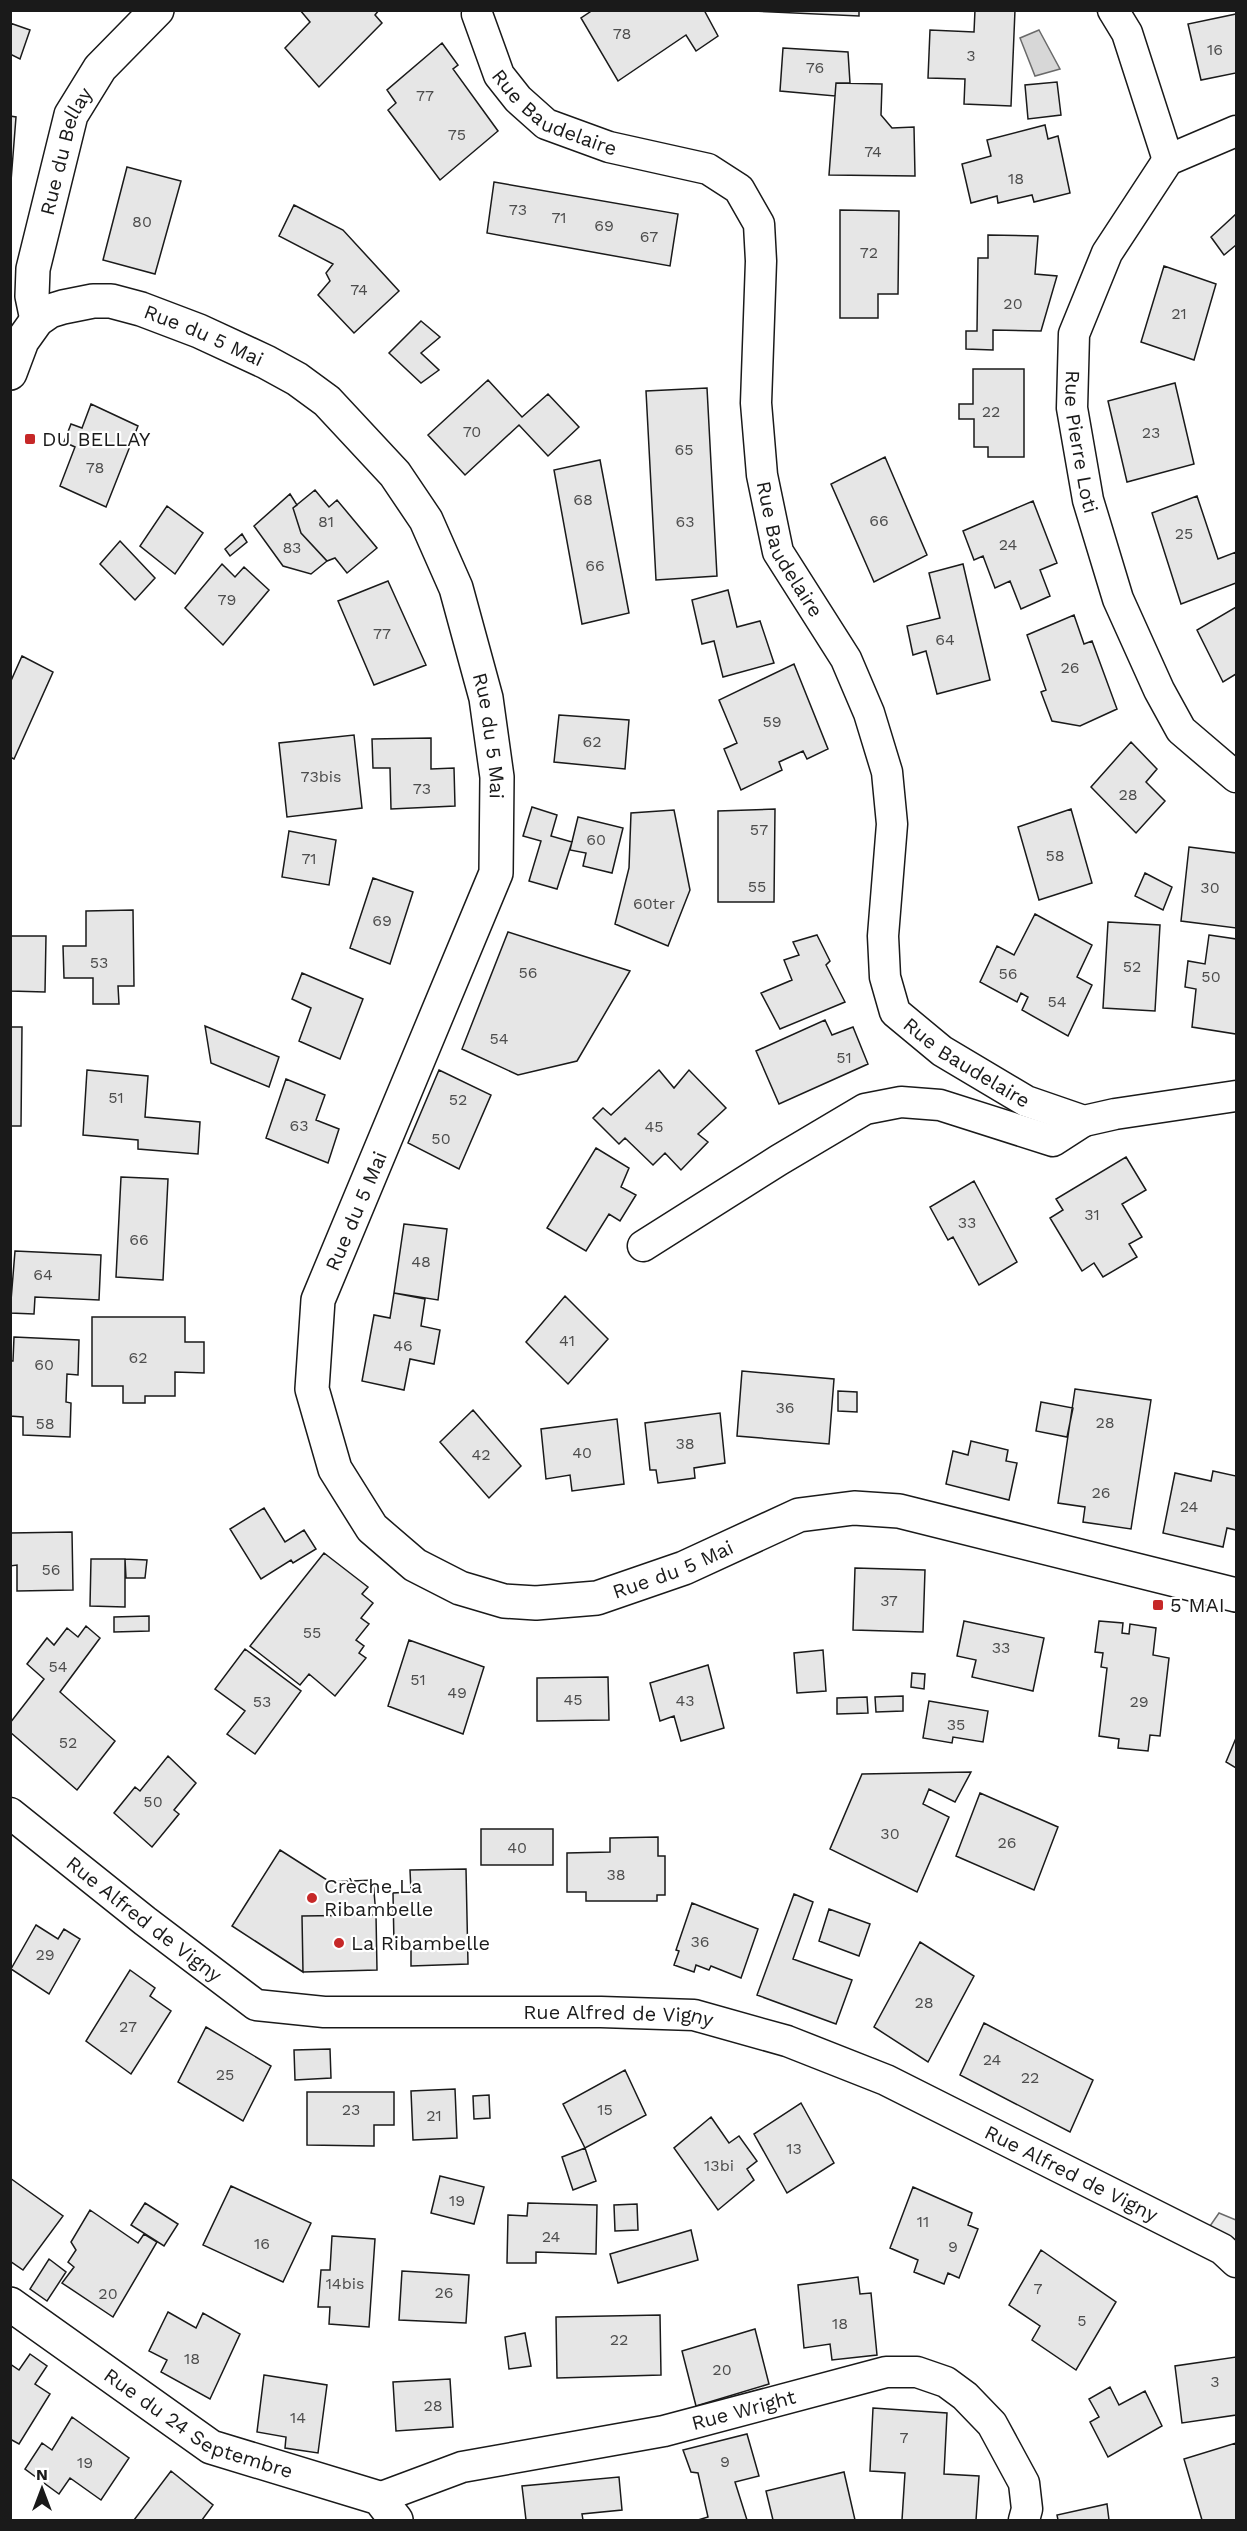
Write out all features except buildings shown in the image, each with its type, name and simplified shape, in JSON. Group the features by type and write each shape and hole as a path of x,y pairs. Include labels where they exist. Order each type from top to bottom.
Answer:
{"main road":[{"name":"Rue du Bellay","path":"37,320 32,296 33,269 71,115 100,68 157,10"},
{"name":"Rue du 5 Mai","path":"37,320 57,309 93,301 111,301 141,309 199,331 266,362 327,401 395,474 426,520 456,588 475,655 486,698 497,777 496,873 318,1300 312,1389 335,1469 372,1528 415,1565 460,1588 504,1602 536,1603 597,1598 684,1568 799,1515 854,1508 899,1511 1236,1595"},
{"path":"11,366 22,341 37,320"},
{"name":"Rue du 24 Septembre","path":"10,2304 211,2447 388,2509"}],"street":[{"path":"1113,10 1127,33 1168,160 1236,131"},
{"name":"Rue Baudelaire","path":"477,14 499,75 518,99 546,124 609,147 708,169 739,189 759,224 761,261 756,403 762,475 778,552 846,659 869,713 887,772 892,824 883,936 885,977 894,1012 942,1051 1026,1101 1084,1121"},
{"name":"Rue Pierre Loti","path":"1168,160 1107,253 1074,334 1072,408 1088,500 1122,609 1159,690 1181,730 1236,777"},
{"name":"Rue Baudelaire","path":"643,1246 865,1109 901,1102 940,1105 1053,1141 1084,1121 1115,1114 1236,1096"},
{"name":"Rue Alfred de Vigny","path":"10,1813 145,1921 256,2005 324,2012 601,2012 694,2015 787,2042 886,2080 1221,2249 1236,2262"},
{"name":"Rue Wright","path":"388,2509 462,2467 664,2431 886,2372 917,2372 946,2382 965,2396 992,2424 1024,2483 1027,2509 1024,2520"}],"shaded area":[{"path":"1039,30 1060,69 1035,76 1020,38"},
{"path":"1219,2213 1236,2220 1236,2262 1201,2239"}],"place":[{"name":"DU BELLAY","path":"30,439"},
{"name":"5 MAI","path":"1158,1605"},
{"name":"Crèche La Ribambelle","path":"312,1898"},
{"name":"La Ribambelle","path":"339,1943"}]}
